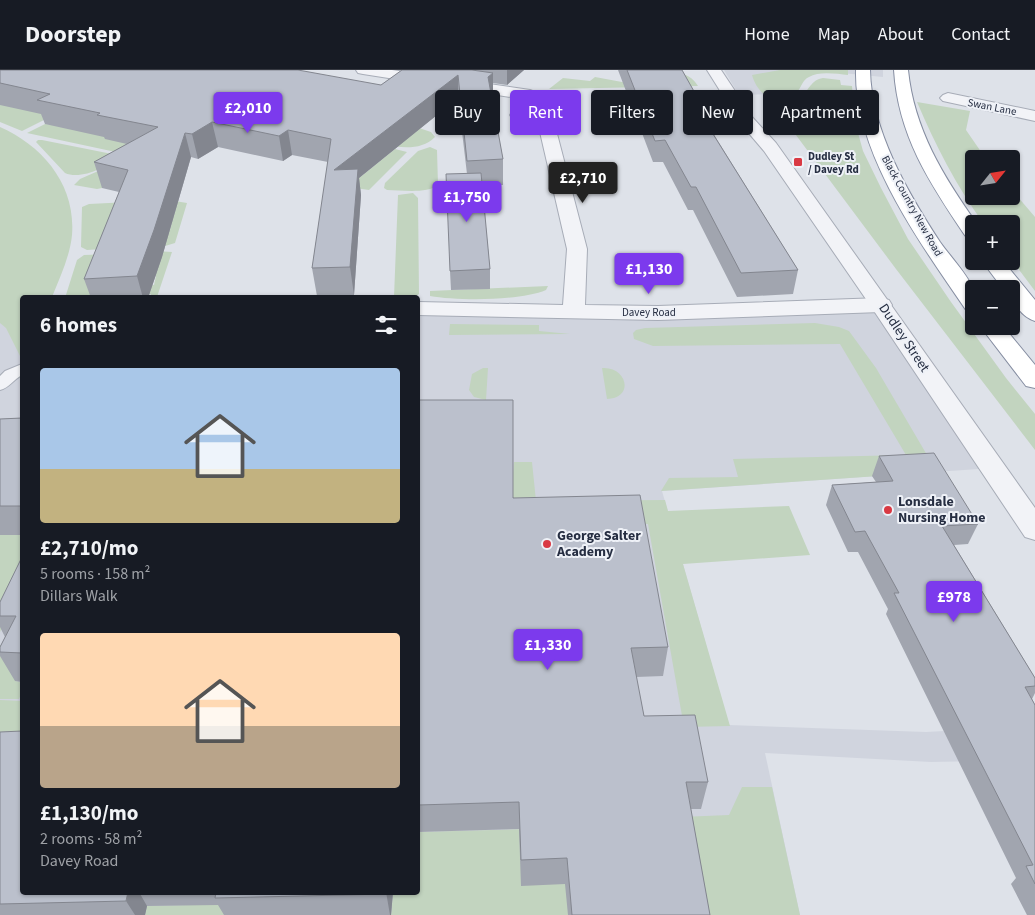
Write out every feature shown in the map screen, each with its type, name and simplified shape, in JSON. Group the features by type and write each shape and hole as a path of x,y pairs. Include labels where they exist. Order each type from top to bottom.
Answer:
{"highway":[{"name":"Black Country New Road","path":"863,70 863,84 875,138 894,178 930,242 965,291"},
{"path":"901,70 901,86 915,133 945,191 965,221"},
{"path":"999,270 1035,314"},
{"path":"998,335 1035,381"}],"street":[{"path":"363,70 510,99"},
{"name":"Dudley Street","path":"714,70 747,120 770,147 881,305 1035,530"},
{"name":"Swan Lane","path":"948,98 1035,116"},
{"path":"546,135 577,249 574,311"},
{"name":"Dudley Street","path":"767,135 770,147"},
{"name":"Davey Road","path":"420,309 658,313 881,305"}],"lane":[{"path":"0,385 11,374 20,370"}],"shaded area":[{"path":"724,70 810,70 783,90 763,90 763,94 753,95 753,90 736,90"},
{"path":"810,70 883,70 883,77"},
{"name":"George Salter Academy","path":"0,133 22,295 20,295 20,895 420,895 420,309 881,305 993,468 662,491 729,725 926,732 1035,726 1035,760 931,762 765,753 800,915 0,915"}],"green space":[{"path":"650,70 683,74 698,86 549,89 563,78 590,81 595,77 622,82"},
{"path":"780,70 848,70 848,75 828,73 813,75 805,80 798,90 763,90 763,93 752,75"},
{"path":"823,78 840,80 841,85 852,86 852,90 807,90 816,81"},
{"path":"917,102 970,111 966,130 980,150 965,150 965,196 947,165"},
{"path":"0,103 54,115 22,131 0,122"},
{"path":"45,124 150,131 125,154 27,133"},
{"path":"0,127 30,145 54,169 68,200 72,217 72,235 69,251 53,295 20,295 20,356 6,328 0,323"},
{"path":"419,128 431,132 435,137 427,143 409,147 390,146 362,139"},
{"path":"796,135 859,135 863,151 908,239 965,321 965,335 975,335 1035,414 1035,450"},
{"path":"38,140 117,155 113,160 93,172 71,175 65,173 36,142"},
{"path":"430,147 437,150 438,185 421,191 387,190 384,188 385,183 418,151"},
{"path":"395,149 407,152 369,190 348,187"},
{"path":"162,153 102,188 97,189 74,185 80,179 137,154"},
{"path":"413,193 418,198 418,295 394,295 398,195"},
{"path":"169,200 187,203 175,243 165,246 167,237 162,230 170,230 172,222 164,223 166,215 174,215 176,208 116,248 87,250 81,247 82,207 89,204"},
{"path":"1020,200 1035,217 1035,291 1019,270 1020,215 978,215 971,205 1020,205"},
{"path":"155,251 172,252 158,295 142,294 145,286 154,285 156,276 147,277"},
{"path":"114,254 98,295 66,295 77,260 84,255"},
{"path":"548,286 546,290 535,294 505,298 456,299 430,296 430,291"},
{"path":"815,323 839,327 849,331 876,368 937,472 661,491 669,478 738,477 733,459 906,455 840,344 653,346 634,339 633,333 636,330 645,328"},
{"path":"450,324 539,325 539,331 570,334 449,335"},
{"path":"483,368 488,368 486,400 474,397 469,390 472,374"},
{"path":"602,368 611,369 622,377 624,388 622,393 616,397 607,399"},
{"path":"514,462 532,462 536,501 665,500 668,511 789,506 810,555 683,564 730,726 684,727 648,524 483,528 420,510 513,473"},
{"path":"0,535 20,535 20,588 0,632"},
{"path":"0,645 20,645 15,681 20,682 20,697 19,699 0,699"},
{"path":"0,700 20,701 20,737 0,737"},
{"path":"742,787 772,787 800,915 698,915 681,817 729,815"},
{"path":"600,827 609,915 391,915 393,895 420,895 420,832"},
{"path":"231,904 229,915 145,915 147,906"}],"building":[{"path":"0,70 298,70 381,85 402,70 472,70 493,73 488,77 490,90 460,90 458,75 438,90 435,90 435,93 334,170 358,169 350,267 312,268 331,139 288,130 279,136 212,122 192,134 185,133 137,276 84,279 128,170 94,162 158,127 97,115 100,113 37,100 50,94 0,83"},
{"path":"627,70 682,70 693,90 683,90 683,135 714,135 798,270 741,273 696,187 691,187 665,140 655,141 653,135 673,135 673,90 635,90"},
{"path":"464,135 499,135 503,159 467,161"},
{"path":"481,173 490,269 450,271 446,174"},
{"name":"George Salter Academy","path":"420,400 513,400 513,498 640,495 668,647 631,648 644,716 695,715 708,782 686,782 710,915 572,915 567,858 521,860 519,802 420,805"},
{"path":"20,418 20,506 0,506 0,419"},
{"path":"934,453 978,524 942,526 1035,678 1035,686 1025,687 1035,705 1035,884 1026,866 1033,865 894,593 899,593 865,531 855,532 832,485 893,481 879,456"},
{"path":"20,561 20,653 0,652 0,647 16,616 0,616 0,602"},
{"path":"20,731 20,895 127,895 126,901 0,904 0,732"},
{"path":"216,895 343,895 215,898"}],"place":[{"name":"Dudley St / Davey Rd","path":"798,162"},
{"name":"Lonsdale Nursing Home","path":"888,510"},
{"name":"George Salter Academy","path":"547,544"}]}
